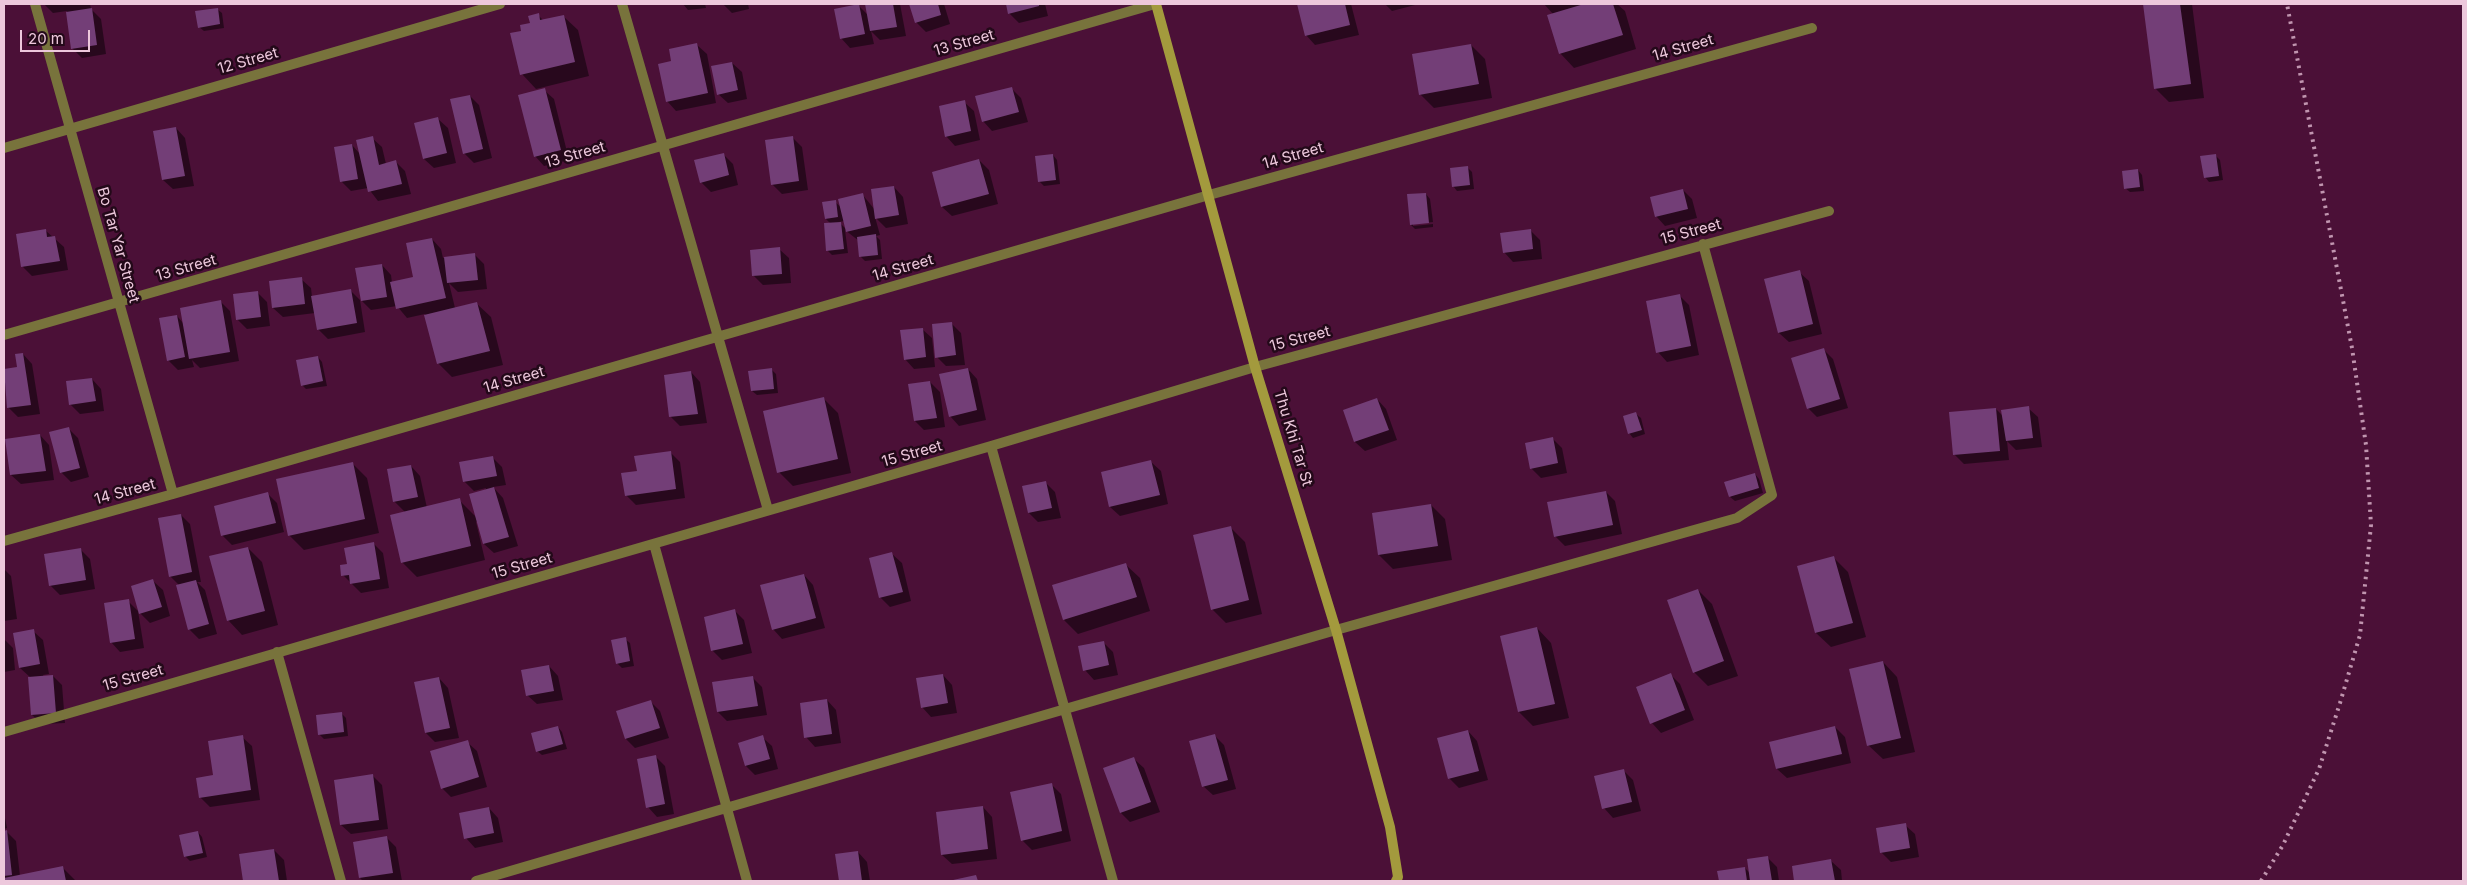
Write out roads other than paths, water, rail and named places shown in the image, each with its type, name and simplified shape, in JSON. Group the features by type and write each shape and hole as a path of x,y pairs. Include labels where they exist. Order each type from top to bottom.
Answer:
{"street":[{"name":"Bo Tar Yar Street","path":"34,4 173,494"},
{"name":"12 Street","path":"4,148 500,4"},
{"path":"622,4 768,510"},
{"name":"13 Street","path":"4,335 1156,4"},
{"name":"Thu Khi Tar St","path":"1156,4 1255,366 1336,630 1390,827 1398,877 1396,881"},
{"name":"14 Street","path":"4,541 1209,196 1812,28"},
{"name":"15 Street","path":"4,732 991,446 1255,366 1830,211"},
{"path":"476,881 1336,630 1737,518 1772,495 1703,244"},
{"path":"991,446 1113,881"},
{"path":"654,544 747,881"},
{"path":"277,652 342,881"}],"railway":[{"path":"2261,881 2283,845 2319,769 2340,703 2360,635 2371,525 2366,445 2352,348 2287,4"}]}
